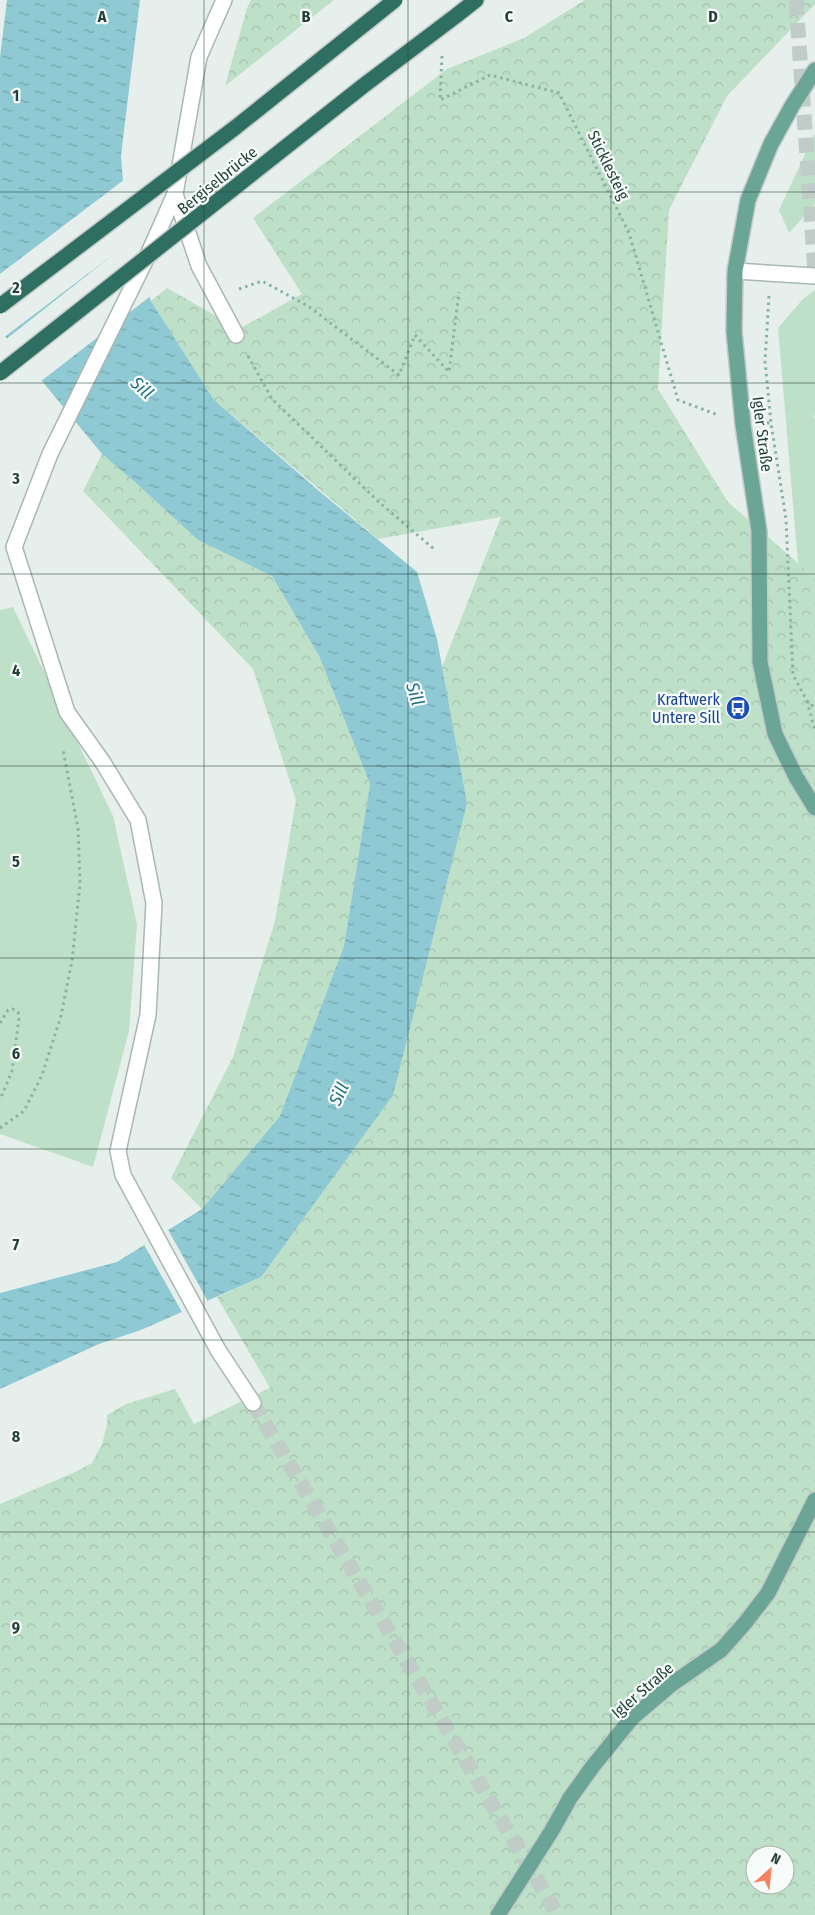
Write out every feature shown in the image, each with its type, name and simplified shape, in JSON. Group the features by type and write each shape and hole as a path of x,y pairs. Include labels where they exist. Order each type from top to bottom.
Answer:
{"highway":[{"name":"Bergiselbrücke","path":"0,306 236,127 395,0"},
{"name":"Bergiselbrücke","path":"0,373 362,86 476,0"}],"main road":[{"name":"Igler Straße","path":"815,70 792,106 772,144 748,200 735,272 734,331 743,424 759,530 760,662 774,734 796,777 815,808"},
{"name":"Igler Straße","path":"498,1915 552,1832 570,1798 632,1718 672,1684 721,1650 746,1624 768,1592 815,1500"}],"lane":[{"path":"224,0 199,57 175,194 147,258 50,454 14,547 67,712 102,761 138,820 154,903 148,1015 118,1151 123,1175 218,1350 254,1404"},
{"path":"175,194 199,266 236,335"},
{"path":"735,272 815,276"}],"path":[{"name":"Sticklesteig","path":"443,50 440,100 490,75 559,93 629,233 678,400 743,424"},
{"path":"770,274 765,362 771,423"},
{"path":"262,281 308,306 399,375 415,335 449,372 459,292"},
{"path":"236,335 272,399 381,504 434,549"},
{"path":"793,675 807,701 815,731"},
{"path":"807,701 815,708"},
{"path":"0,1128 24,1111 42,1075 61,1016 72,961 80,883 78,828 63,750 67,712"},
{"path":"0,1024 8,1010 13,1009 18,1012 19,1018 12,1072 0,1100"}],"green space":[{"path":"251,0 334,0 225,86 247,8"},
{"path":"585,0 815,0 815,4 727,96 669,210 658,389 728,502 815,578 815,1915 0,1915 0,1504 92,1463 102,1444 107,1425 107,1415 126,1404 175,1389 194,1424 270,1388 217,1297 261,1277 467,803 442,667 501,517 378,539 214,400 151,301 167,288 239,329 302,294 253,218 447,69 524,38"},
{"path":"815,133 815,204 789,233 779,210"},
{"path":"815,290 815,417 812,412 815,420 815,578 798,563 778,328 803,299"},
{"path":"102,454 198,540 272,576 319,656 370,784 344,946 280,1116 202,1209 171,1178 233,1057 275,921 296,800 253,669 83,491"},
{"path":"13,607 113,816 137,924 129,1031 93,1167 0,1134 0,610"}],"water":[{"name":"Sill","path":"7,0 140,0 121,155 127,235 151,301 214,400 319,491 417,572 437,639 467,803 393,1095 261,1277 141,1330 99,1344 0,1389 0,1293 117,1262 202,1209 280,1116 344,946 370,784 319,656 272,576 198,540 102,454 0,330 0,57"}],"pier":[{"path":"125,179 130,235 152,295 40,382 5,340 114,254 3,338 0,334 0,274"},
{"path":"167,1228 209,1303 183,1314 143,1243"}],"tunnel":[{"path":"796,0 815,272"},
{"path":"253,1403 558,1915"}],"place":[{"name":"Kraftwerk Untere Sill","path":"738,708"}]}
